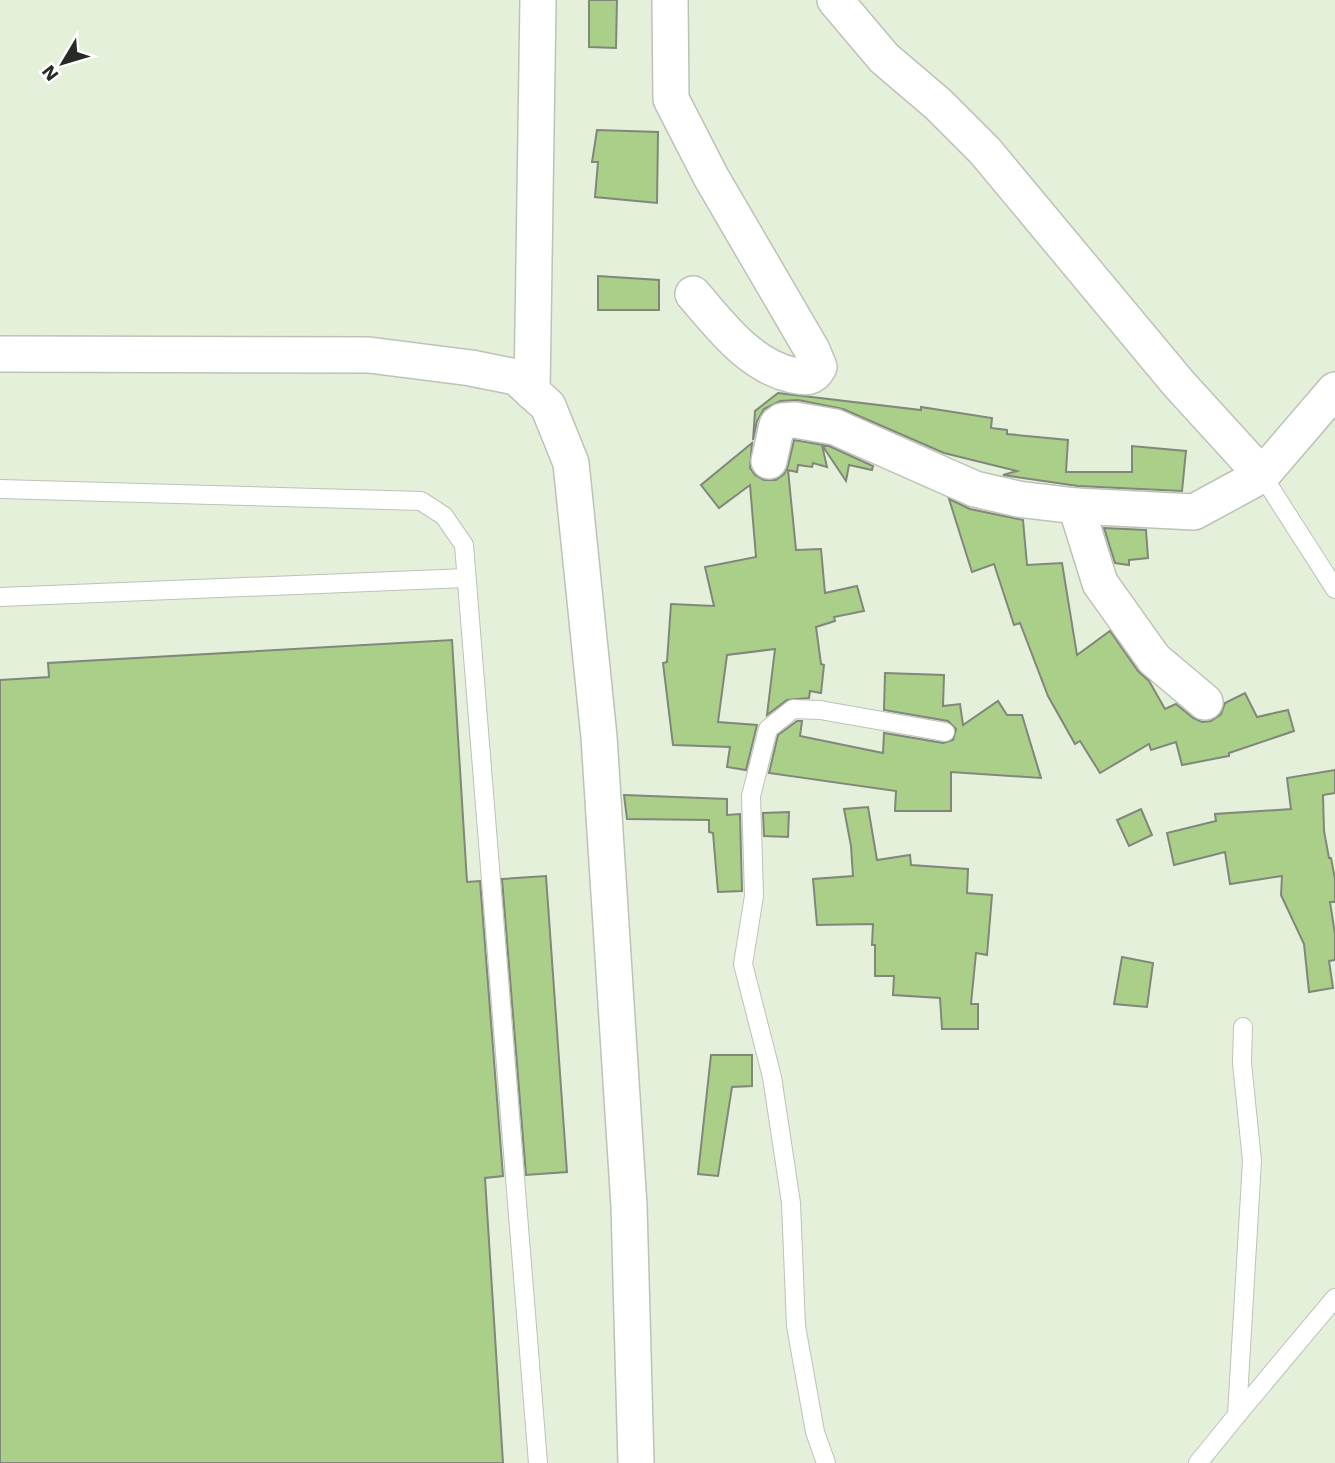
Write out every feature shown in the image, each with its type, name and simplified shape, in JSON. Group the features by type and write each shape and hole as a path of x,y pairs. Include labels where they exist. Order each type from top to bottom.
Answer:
{"street":[{"path":"532,392 538,0"},
{"path":"670,0 671,99 710,177 812,350 819,367 814,375 807,378 777,371 731,338 693,294"},
{"path":"835,0 884,58 938,104 985,151 1179,384 1262,475"},
{"path":"0,354 369,355 471,368 516,377 548,406 570,463 599,737 629,1206 636,1463"},
{"path":"769,461 777,425 782,421 795,420 835,427 975,489 1017,499 1076,506 1194,512 1262,475 1335,390"},
{"path":"1076,506 1100,583 1154,659 1205,702"}],"lane":[{"path":"1262,475 1335,589"},
{"path":"0,489 421,501 444,516 464,545 538,1463"},
{"path":"0,597 466,578"},
{"path":"826,1463 815,1432 796,1326 791,1203 772,1077 743,964 754,896 751,796 768,729 793,709 820,710 945,732"},
{"path":"1237,1415 1252,1161 1242,1063 1243,1027"},
{"path":"1198,1463 1335,1298"}],"shaded area":[{"path":"0,0 1335,0 1335,1463 0,1463"}],"building":[{"path":"589,0 617,0 616,48 589,47"},
{"path":"597,130 658,132 657,203 595,197 598,162 592,162"},
{"path":"598,276 659,280 659,310 598,310"},
{"path":"778,393 921,410 921,407 992,418 991,428 1007,430 1007,434 1068,440 1066,472 1132,472 1132,446 1186,451 1182,491 1078,486 1003,475 1017,471 944,453 843,409 798,400 780,401 764,409 757,421 753,440 755,411"},
{"path":"794,440 829,446 873,466 872,470 849,465 846,481 822,445 827,467 813,463 812,467 798,465 797,472 788,470 796,550 821,549 825,593 857,586 864,611 834,617 835,621 816,627 821,664 824,665 821,693 810,691 809,698 787,700 767,715 775,649 727,655 718,722 757,725 746,770 727,767 730,747 673,745 663,663 667,662 671,604 714,606 705,567 756,557 750,485 719,508 701,485 752,443 750,468 764,480 776,480 784,474 788,466"},
{"path":"949,499 970,509 1023,520 1027,565 1062,563 1077,655 1110,631 1138,671 1149,681 1165,709 1176,704 1193,718 1202,722 1211,721 1221,714 1225,703 1245,693 1257,717 1288,710 1294,731 1229,753 1229,756 1182,765 1176,742 1151,750 1149,744 1100,773 1080,741 1075,744 1048,696 1020,623 1014,625 994,564 972,572"},
{"path":"1104,528 1146,530 1148,558 1129,560 1129,565 1115,563"},
{"path":"452,640 467,882 480,881 503,1176 485,1178 503,1463 0,1463 0,680 49,677 48,663"},
{"path":"885,673 944,675 943,706 960,704 963,725 998,701 1007,715 1022,715 1041,778 951,772 951,811 895,811 896,791 769,773 778,735 797,721 802,721 800,736 883,753 884,733 943,743 953,740 956,729 948,721 884,710"},
{"path":"1335,770 1335,793 1323,795 1324,831 1335,879 1335,902 1330,902 1335,934 1335,960 1329,961 1333,988 1309,992 1304,944 1281,895 1282,876 1230,884 1225,852 1174,865 1167,833 1216,821 1215,814 1291,809 1287,778"},
{"path":"624,795 727,799 727,815 740,814 742,891 718,892 713,833 709,832 709,820 627,819"},
{"path":"868,807 877,860 910,855 911,865 968,869 967,893 992,895 987,955 976,953 971,1004 978,1004 978,1029 942,1029 940,998 893,995 894,976 875,976 873,924 817,925 813,879 853,876 844,809"},
{"path":"1141,809 1152,835 1129,846 1117,820"},
{"path":"789,812 788,837 764,836 763,813"},
{"path":"546,876 567,1172 526,1175 502,879"},
{"path":"1122,957 1153,963 1147,1007 1114,1004"},
{"path":"711,1055 752,1055 752,1086 732,1087 718,1176 698,1174"}]}
